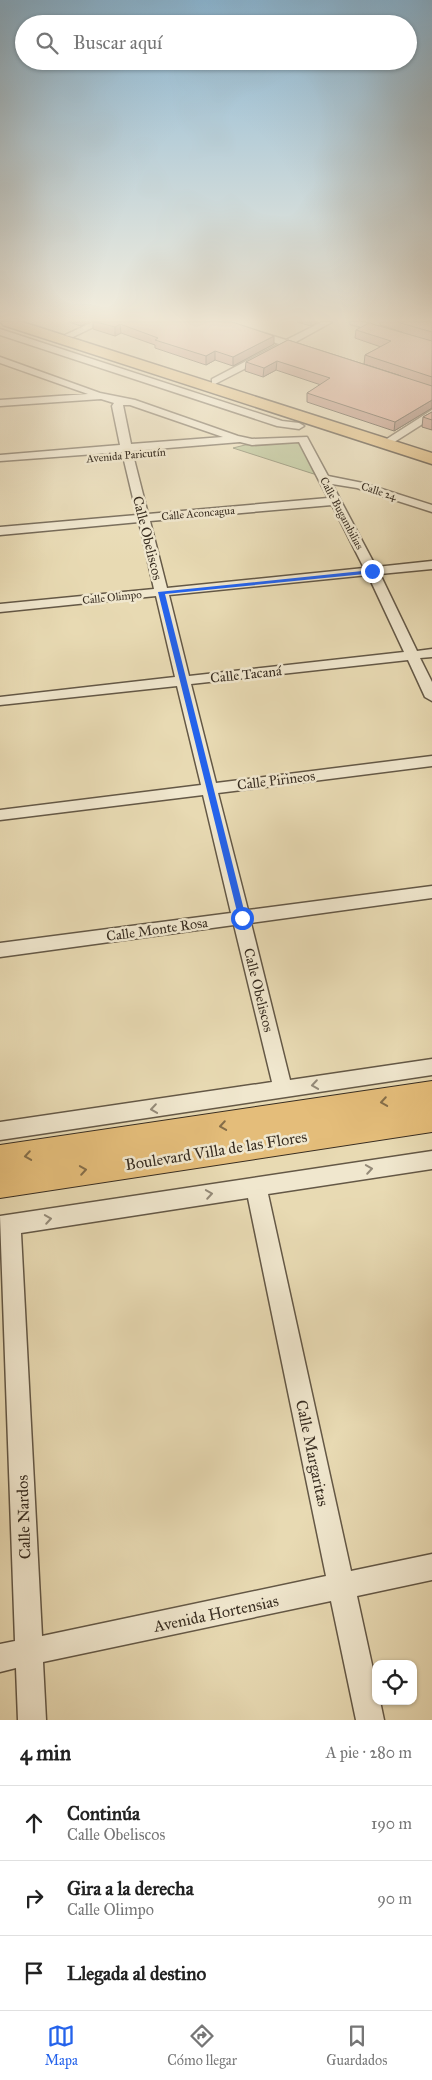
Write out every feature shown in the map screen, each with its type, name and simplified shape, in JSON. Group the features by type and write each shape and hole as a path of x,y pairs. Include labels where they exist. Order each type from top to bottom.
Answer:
{"highway":[{"name":"Boulevard Villa de las Flores","path":"0,1160 432,1095"},
{"name":"Boulevard Villa de las Flores","path":"0,1182 432,1117"}],"main road":[{"path":"244,402 305,423 432,451"},
{"path":"261,402 305,423 339,425 389,441 432,459"},
{"path":"305,423 339,425 363,437"}],"street":[{"path":"0,403 21,402"},
{"name":"Calle Obeliscos","path":"114,402 117,406 283,1089"},
{"path":"132,402 245,443"},
{"path":"215,402 281,424 305,423"},
{"path":"389,441 432,413"},
{"name":"Avenida Paricutín","path":"0,465 127,452 245,443 305,423"},
{"name":"Calle Bugambilias","path":"305,423 324,479 372,571 432,697"},
{"name":"Avenida Paricutín","path":"0,458 127,452"},
{"name":"Calle 24","path":"324,479 360,485 432,509"},
{"name":"Calle Aconcagua","path":"0,531 336,501"},
{"name":"Calle Olimpo","path":"0,608 432,565"},
{"name":"Calle Tacaná","path":"0,701 432,653"},
{"name":"Calle Pirineos","path":"0,815 432,761"},
{"name":"Calle Monte Rosa","path":"0,950 432,892"},
{"path":"0,1131 432,1067"},
{"path":"5,1225 432,1160"},
{"name":"Calle Margaritas","path":"256,1187 370,1720"},
{"name":"Calle Nardos","path":"5,1225 32,1720"},
{"name":"Avenida Hortensias","path":"0,1658 432,1567"}],"green space":[{"path":"302,439 320,476 233,448 245,445"}],"building":[{"path":"335,402 428,402 395,422"},
{"path":"432,412 432,420 423,417"}],"route":[{"path":"242,918 162,592 372,571"}]}
